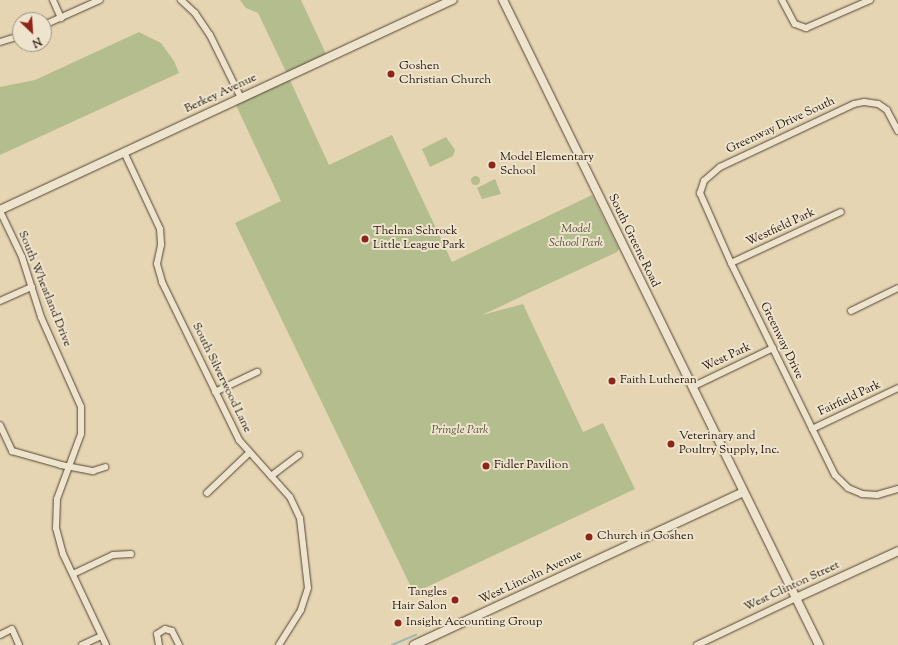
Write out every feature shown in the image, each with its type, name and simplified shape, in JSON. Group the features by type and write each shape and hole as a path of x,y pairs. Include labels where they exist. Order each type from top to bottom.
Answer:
{"street":[{"path":"53,0 61,18"},
{"path":"52,22 100,0"},
{"path":"181,0 194,13 210,35 241,98"},
{"name":"Berkey Avenue","path":"0,210 453,0"},
{"name":"South Greene Road","path":"503,0 819,645"},
{"path":"782,0 795,24 806,28 870,0"},
{"path":"0,42 12,38"},
{"name":"Greenway Drive South","path":"701,185 708,175 720,167 854,104 864,102 878,104 887,110 898,131"},
{"name":"South Silverwood Lane","path":"124,152 160,229 161,245 157,264 160,276 238,440 297,509 309,576 304,602 279,645"},
{"name":"Greenway Drive","path":"701,185 701,200 835,476 848,488 862,494 877,495 898,489"},
{"name":"South Wheatland Drive","path":"0,210 22,257 41,317 81,407 81,434 57,499 55,518 60,546 106,645"},
{"name":"Westfield Park","path":"731,264 841,212"},
{"path":"0,301 32,286"},
{"path":"851,311 898,288"},
{"name":"West Park","path":"692,387 773,348"},
{"path":"215,392 257,372"},
{"name":"Fairfield Park","path":"812,429 898,388"},
{"path":"0,425 12,451 69,467 93,471 105,467"},
{"path":"207,493 249,453"},
{"path":"270,476 299,455"},
{"name":"West Lincoln Avenue","path":"414,645 743,492"},
{"name":"West Clinton Street","path":"697,645 898,551"},
{"path":"73,574 113,556 131,554"},
{"path":"0,635 12,629 19,645"},
{"path":"159,645 158,634 167,629 172,631 179,645"},
{"path":"82,645 101,636"}],"green space":[{"path":"240,0 301,0 328,58 288,76 258,13 246,8"},
{"path":"139,32 161,43 174,61 179,73 0,155 0,87 35,80"},
{"name":"Pringle Park","path":"288,76 329,165 392,135 452,262 592,195 619,249 617,252 482,315 523,304 583,432 603,423 635,489 414,593 235,223 281,201 234,101"},
{"path":"446,137 455,150 453,156 430,167 422,149"},
{"path":"473,176 477,176 479,180 477,184 473,184 471,182 471,178"},
{"path":"495,179 501,194 482,199 477,188"}],"waterway":[{"path":"392,645 416,635"}],"place":[{"name":"Goshen Christian Church","path":"391,74"},
{"name":"Model Elementary School","path":"492,165"},
{"name":"Thelma Schrock Little League Park","path":"365,239"},
{"name":"Faith Lutheran","path":"612,381"},
{"name":"Veterinary and Poultry Supply, Inc.","path":"671,444"},
{"name":"Fidler Pavilion","path":"486,466"},
{"name":"Church in Goshen","path":"589,537"},
{"name":"Tangles Hair Salon","path":"455,600"},
{"name":"Insight Accounting Group","path":"398,623"}],"park label":[{"name":"Model School Park","path":"576,237"}]}
